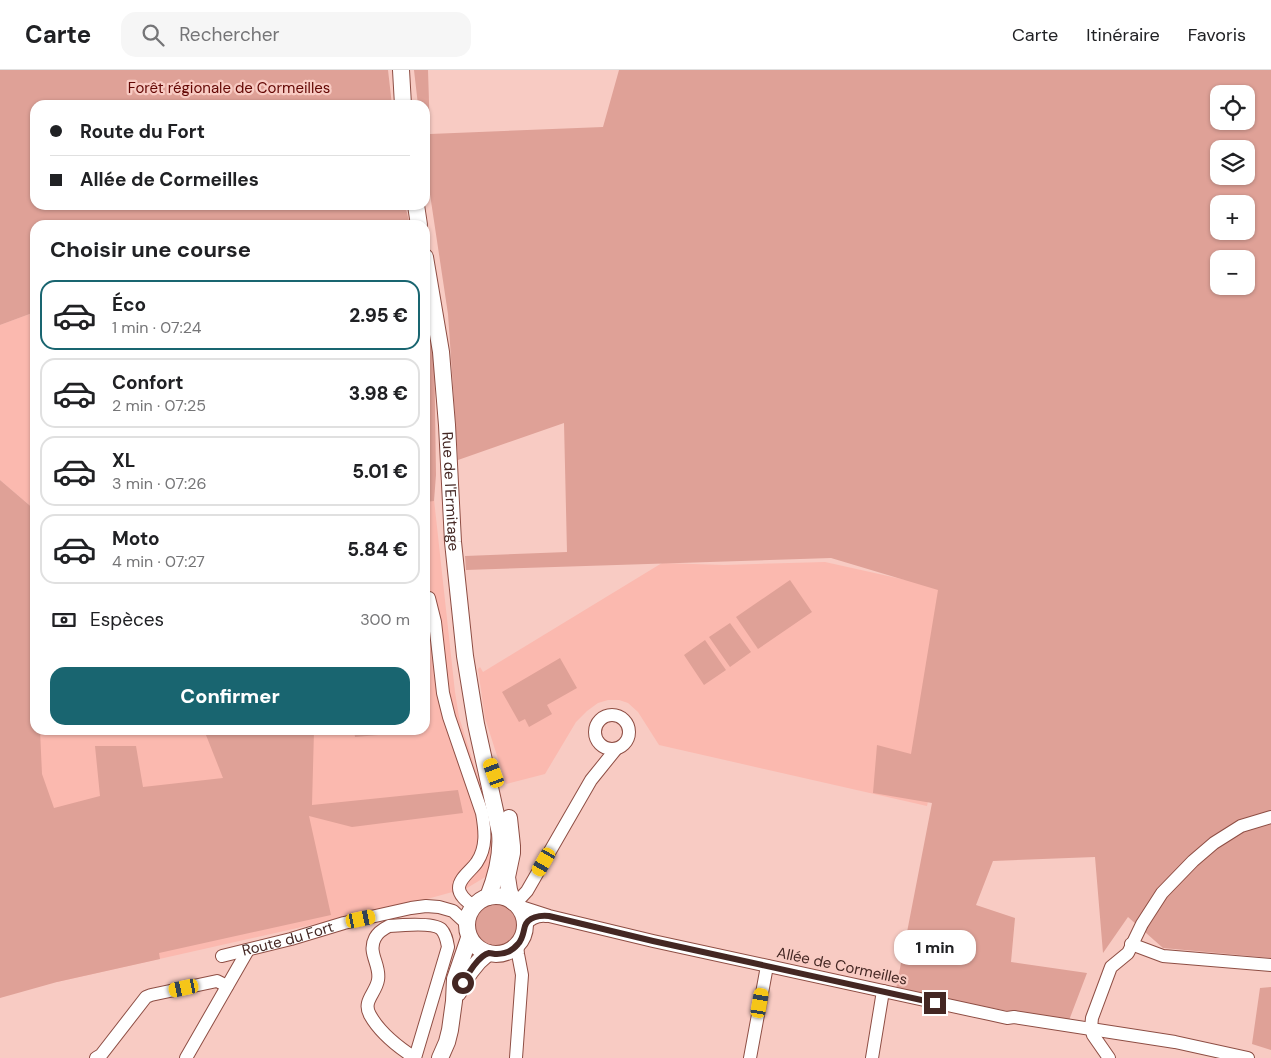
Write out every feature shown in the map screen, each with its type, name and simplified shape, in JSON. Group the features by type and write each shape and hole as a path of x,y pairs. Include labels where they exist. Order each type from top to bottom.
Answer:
{"street":[{"path":"400,70 403,100"},
{"name":"Rue de l'Ermitage","path":"430,287 441,352 455,570 465,656 477,726 501,838 496,873 488,897"},
{"path":"430,602 435,622 449,718 482,813 484,827 485,840 480,856 462,880 459,888 462,896 473,906"},
{"path":"515,904 527,891 592,780 616,749 626,741 629,732 626,722 618,716 608,716 599,721 595,730 602,750 603,765"},
{"name":"Rue de l'Ermitage","path":"477,726 509,818 512,853 507,877 509,890 515,904"},
{"path":"600,744 616,749"},
{"path":"1109,1058 1093,1035 1092,1018 1111,967 1128,953 1131,944 1162,893 1193,861 1214,843 1241,826 1271,817"},
{"path":"440,1058 450,1030 455,979 467,947 470,912 477,902 488,897 501,896 515,904 524,918 525,926 518,945 522,975 516,1058"},
{"name":"Allée de Cormeilles","path":"515,904 549,916 653,941 1007,1018 1014,1017 1092,1028 1175,1042 1248,1058"},
{"name":"Route du Fort","path":"222,956 344,923 426,906 453,911 468,930"},
{"path":"525,926 533,918 542,915 549,916"},
{"path":"433,925 440,928 448,941 448,948 415,1058 387,1036 369,1015 368,1000 379,977 372,947 378,933 389,926 433,925"},
{"path":"468,930 475,946 484,952 501,954 518,945"},
{"path":"1131,944 1163,956 1271,965"},
{"path":"186,1058 248,950"},
{"path":"454,1001 468,974 488,953"},
{"path":"750,1058 766,966"},
{"path":"96,1058 101,1055 146,997 217,981 228,986"},
{"path":"872,1058 883,991"}],"shaded area":[{"path":"30,314 30,506 0,480 0,325"},
{"path":"430,463 459,717 493,829 492,852 487,876 467,888 427,899 57,982 35,735 430,735"},
{"path":"825,562 969,594 927,806 659,745 638,712 628,703 619,700 608,700 598,703 576,722 545,774 506,784 485,718 478,669 480,667 483,672 662,563 724,565"}],"green space":[{"name":"Forêt régionale de Cormeilles","path":"0,70 388,70 391,100 30,100 30,210 406,210 409,220 30,220 30,314 0,325"},
{"path":"414,70 428,70 429,100 417,100"},
{"path":"619,70 1271,70 1271,958 1163,948 1128,917 1103,953 1095,857 993,861 976,905 1015,918 1011,962 1087,973 1068,1023 896,989 932,803 873,793 877,745 911,754 938,590 831,558 466,570 465,556 567,552 564,423 458,460 448,314 430,194 430,134 603,127"},
{"path":"430,319 434,338 436,475 434,501 430,501"},
{"path":"0,480 30,506 30,735 40,735 42,774 54,808 100,796 95,746 136,746 143,787 223,778 206,735 314,735 312,805 458,790 463,813 352,827 309,816 331,915 159,953 160,959 57,982 0,998"},
{"path":"790,580 812,612 758,649 736,617"},
{"path":"730,623 751,652 730,667 709,637"},
{"path":"705,640 726,670 704,685 684,655"},
{"path":"560,658 577,688 547,705 552,714 529,727 525,719 519,722 502,692"},
{"path":"355,735 378,735 355,737"},
{"path":"496,904 511,910 517,925 511,940 496,946 481,940 475,925 481,910"},
{"path":"1271,987 1271,1050 1252,1044 1260,988"}],"route":[{"path":"463,983 475,965 488,953 501,954 518,945 528,921 542,915 935,1003"}]}
